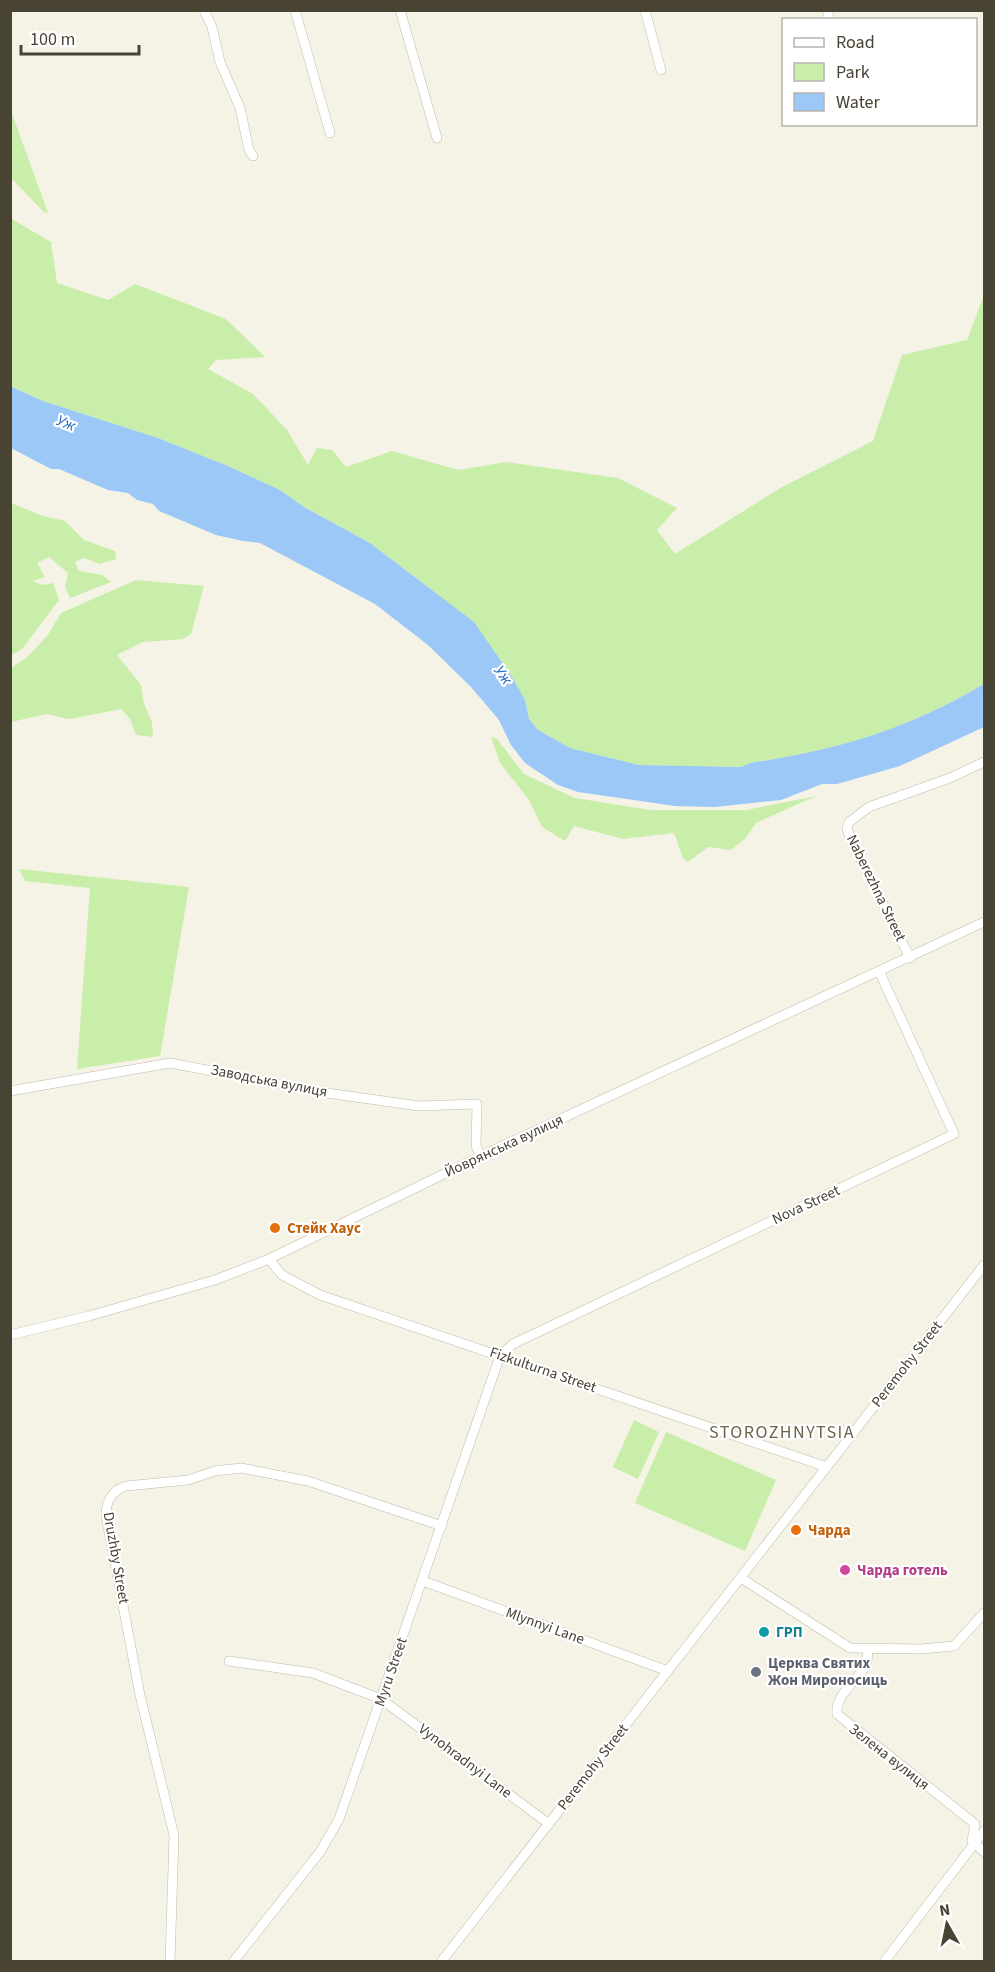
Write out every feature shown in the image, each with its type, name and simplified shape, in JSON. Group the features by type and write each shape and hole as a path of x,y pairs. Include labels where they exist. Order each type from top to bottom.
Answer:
{"street":[{"path":"204,10 212,27 220,62 240,108 249,150 253,156"},
{"path":"295,10 330,133"},
{"path":"399,10 437,138"},
{"path":"645,10 661,70"},
{"name":"Naberezhna Street","path":"910,958 850,837 847,829 849,822 869,807 950,778 984,762"},
{"name":"Йоврянська вулиця","path":"10,1335 89,1316 215,1280 269,1259 481,1156 880,973 984,922"},
{"name":"Nova Street","path":"500,1356 513,1344 954,1134 880,973"},
{"name":"Заводська вулиця","path":"10,1091 170,1063 327,1093 419,1106 477,1104 476,1146 481,1156"},
{"name":"Fizkulturna Street","path":"269,1259 282,1275 320,1295 827,1467"},
{"name":"Peremohy Street","path":"446,1960 549,1824 984,1265"},
{"name":"Myru Street","path":"233,1962 320,1852 339,1819 500,1356"},
{"name":"Druzhby Street","path":"170,1962 174,1835 140,1695 106,1516 106,1506 110,1497 117,1489 126,1486 188,1480 216,1471 241,1468 308,1481 442,1526"},
{"path":"741,1578 850,1648 921,1649 954,1646 984,1613"},
{"name":"Mlynnyi Lane","path":"423,1581 668,1671"},
{"name":"Зелена вулиця","path":"867,1649 867,1664 838,1702 837,1714 975,1824 972,1841 975,1844"},
{"name":"Vynohradnyi Lane","path":"229,1661 313,1673 381,1699 549,1824"},
{"path":"884,1962 984,1831"},
{"path":"975,1844 984,1852"}],"green space":[{"path":"11,111 48,213 44,212 11,178"},
{"path":"10,218 51,242 57,283 108,300 135,284 226,319 265,357 216,360 208,369 253,394 287,430 308,465 317,448 332,450 346,467 392,451 458,470 506,462 618,478 677,508 657,530 675,554 782,487 873,441 902,355 967,340 984,295 984,684 928,714 872,736 813,752 750,763 741,767 639,765 570,748 538,730 529,719 525,700 436,593 370,543 304,507 280,490 228,466 158,438 43,401 11,386"},
{"path":"11,503 43,516 65,521 84,540 115,551 116,559 100,564 84,558 75,562 79,571 102,575 111,582 70,598 65,587 68,573 49,557 37,563 45,577 33,581 42,585 53,583 59,600 22,649 11,655"},
{"path":"136,580 204,586 191,634 183,639 143,642 117,655 141,685 144,704 152,722 153,737 136,735 130,719 121,709 69,719 46,714 11,722 11,668 26,658 48,635 61,613"},
{"path":"491,737 497,739 524,774 575,798 650,810 746,810 816,796 756,823 745,839 731,850 708,847 688,862 683,858 674,833 623,839 574,826 565,841 542,827 529,800 500,763"},
{"path":"19,869 189,887 160,1056 77,1069 90,888 25,881"},
{"path":"634,1420 659,1432 638,1479 613,1467"},
{"path":"666,1432 776,1480 745,1551 635,1503"}],"water":[{"name":"Уж","path":"10,386 43,401 158,438 228,466 280,490 304,507 370,543 474,622 512,677 525,700 529,719 538,730 570,748 639,765 741,767 750,763 813,752 872,736 928,714 984,684 984,727 900,766 837,784 822,784 781,800 715,807 675,806 578,792 558,785 525,763 511,745 499,720 471,687 428,645 375,604 260,543 216,535 159,511 153,504 137,500 128,493 108,490 59,469 51,469 11,448"}],"place":[{"name":"Стейк Хаус","path":"275,1228"},
{"name":"Чарда","path":"796,1530"},
{"name":"Чарда готель","path":"845,1570"},
{"name":"ГРП","path":"764,1632"},
{"name":"Церква Святих Жон Мироносиць","path":"756,1672"}],"district":[{"name":"STOROZHNYTSIA","path":"782,1432"}]}
